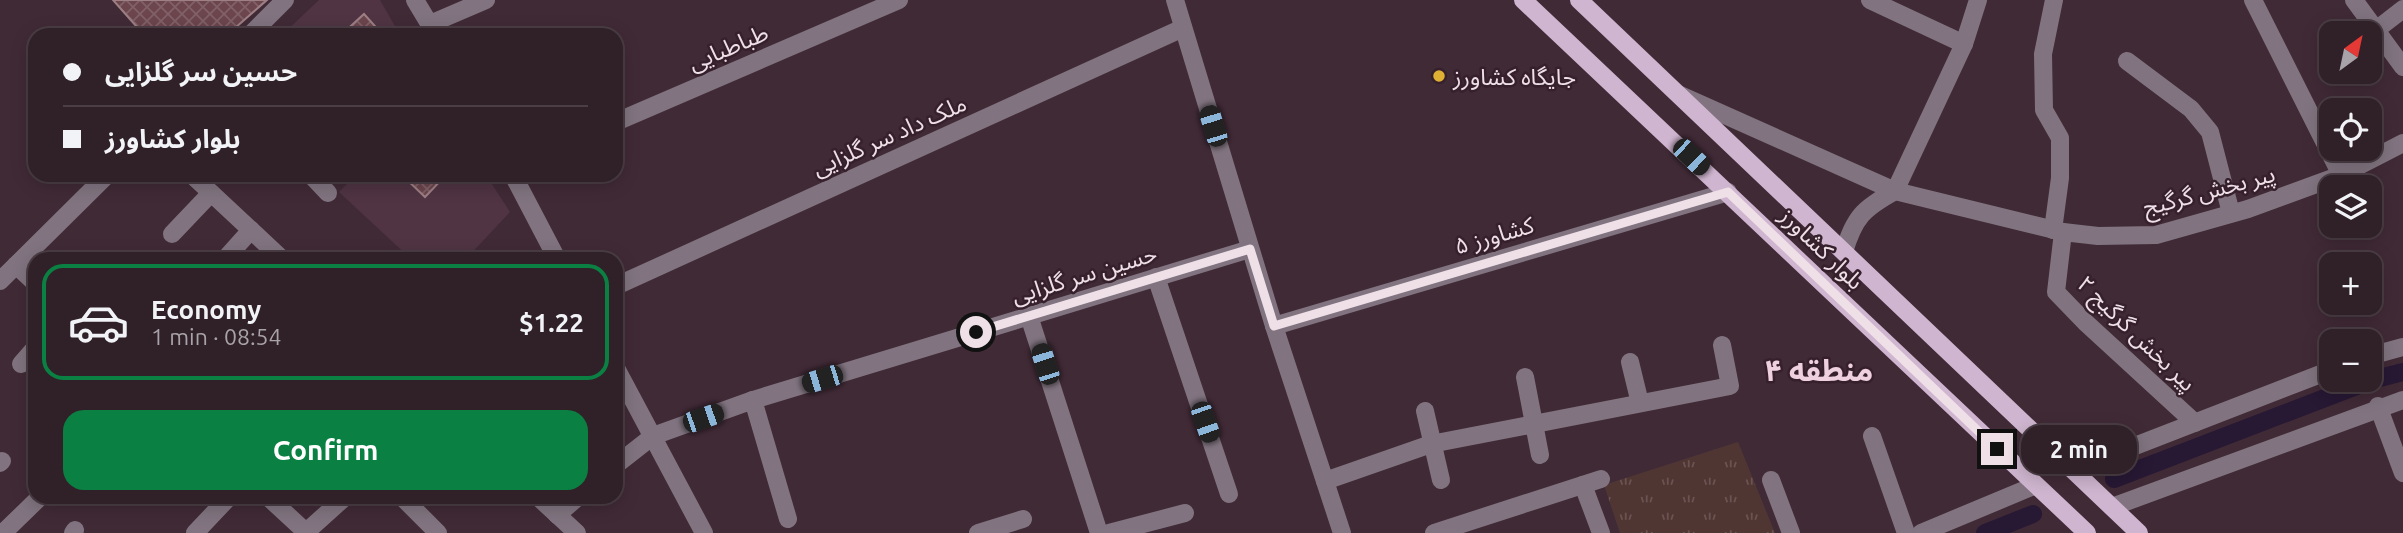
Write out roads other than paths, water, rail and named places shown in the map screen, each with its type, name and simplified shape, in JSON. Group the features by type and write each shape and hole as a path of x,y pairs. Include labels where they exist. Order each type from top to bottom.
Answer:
{"main road":[{"name":"بلوار کشاورز","path":"1523,0 2036,485 2083,533"},
{"name":"بلوار کشاورز","path":"1579,0 2139,533"}],"street":[{"path":"257,28 285,0"},
{"path":"415,0 432,28"},
{"path":"435,28 486,0"},
{"name":"طباطبایی","path":"623,119 899,0"},
{"path":"1174,0 1274,326 1342,533"},
{"path":"1870,0 1964,44"},
{"path":"1844,252 1850,230 1866,207 1895,191 1964,44 1978,0"},
{"path":"2054,0 2043,54 2044,110 2060,138 2058,231"},
{"path":"2253,0 2341,175"},
{"path":"2354,0 2369,21"},
{"path":"2382,25 2403,9"},
{"name":"ملک داد سر گلزایی","path":"623,283 1183,28"},
{"path":"2382,37 2400,57"},
{"path":"2127,61 2191,109 2210,131 2231,213"},
{"name":"پیر بخش گرگیج","path":"1680,95 1895,191 2058,231 2098,236 2156,235 2319,183"},
{"name":"پیر بخش گرگیج","path":"2341,175 2403,143"},
{"path":"29,252 100,182"},
{"path":"199,182 275,252"},
{"path":"318,182 328,193"},
{"path":"517,182 553,252"},
{"name":"کشاورز ۵","path":"1274,326 1728,192"},
{"path":"172,234 211,193"},
{"path":"231,252 251,230"},
{"name":"پیر بخش گرگیج ۲","path":"2058,231 2056,292 2195,423"},
{"name":"حسین سر گلزایی","path":"623,460 653,436 753,400 1250,249"},
{"path":"0,281 28,253"},
{"path":"16,265 28,276"},
{"path":"1156,277 1229,494"},
{"path":"1029,316 1099,533"},
{"path":"1325,481 1432,444 1730,386 1722,345"},
{"path":"2382,353 2403,347"},
{"path":"21,364 28,356"},
{"path":"1630,362 1640,404"},
{"path":"2073,470 2319,375"},
{"path":"1525,377 1540,456"},
{"path":"623,381 704,533"},
{"path":"753,400 788,519"},
{"path":"2112,507 2403,400"},
{"path":"2378,407 2403,473"},
{"path":"1425,411 1441,480"},
{"path":"1872,436 1906,533"},
{"path":"1434,533 1477,526 1601,479"},
{"path":"1771,480 1791,533"},
{"path":"1583,485 1601,533"},
{"path":"1920,533 2036,485"},
{"path":"3,533 33,504"},
{"path":"195,533 222,504"},
{"path":"275,504 306,533 337,504"},
{"path":"409,504 438,533"},
{"path":"546,504 577,533"},
{"path":"557,514 569,504"},
{"path":"1109,533 1185,513"},
{"path":"978,533 1023,519"}],"waterway":[{"path":"2114,479 2372,380 2403,372"},
{"path":"1985,533 2033,514"}],"place":[{"name":"جایگاه کشاورز","path":"1439,76"}],"district":[{"name":"منطقه ۴","path":"1819,370"}]}
